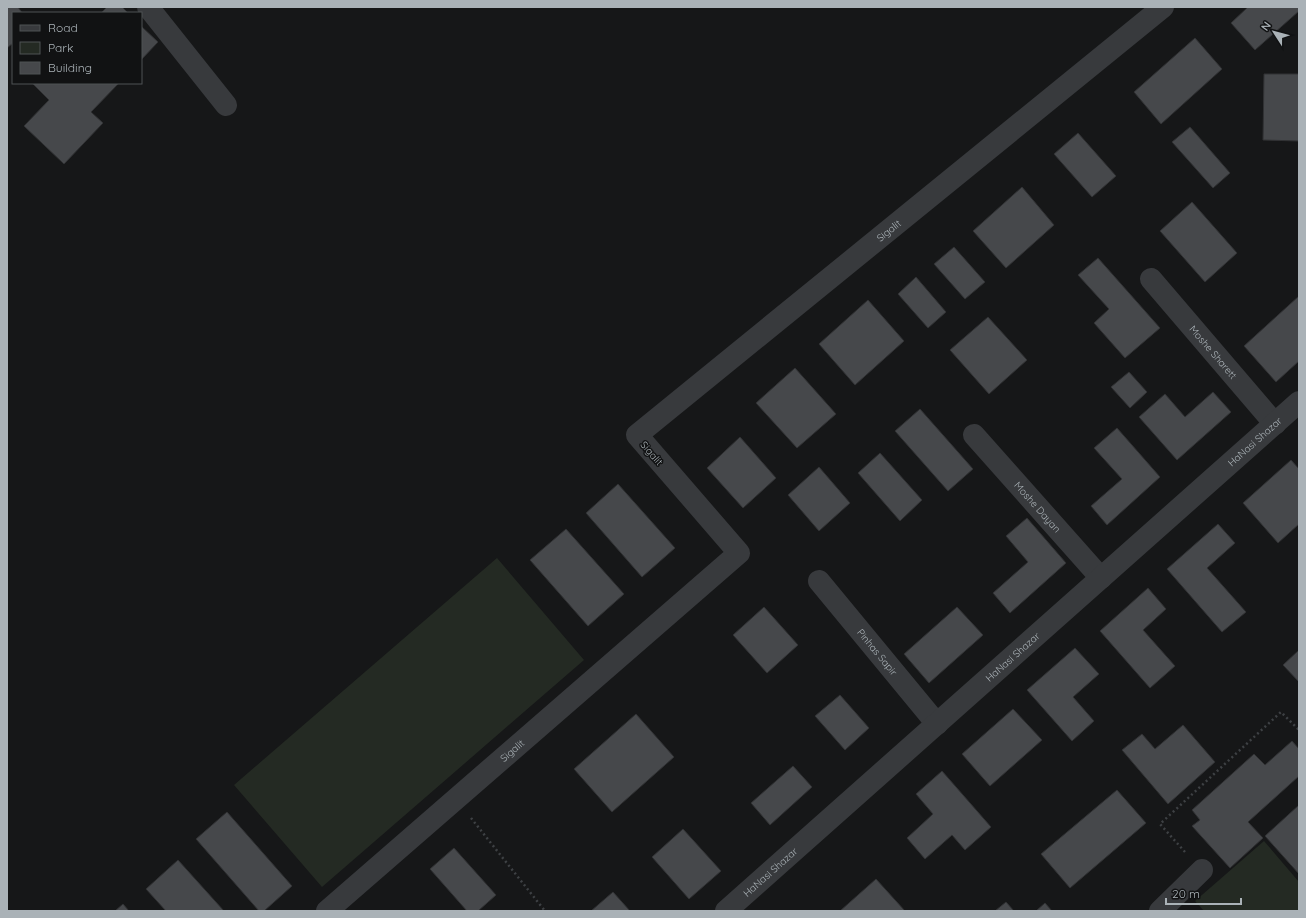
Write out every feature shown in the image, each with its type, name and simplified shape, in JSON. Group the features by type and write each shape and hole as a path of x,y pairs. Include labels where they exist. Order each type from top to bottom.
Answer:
{"street":[{"path":"148,7 226,105"},
{"name":"Sigalit","path":"327,911 738,553 637,435 1163,7"},
{"name":"Moshe Sharett","path":"1151,279 1275,424"},
{"name":"HaNasi Shazar","path":"726,911 1299,402"},
{"name":"Moshe Dayan","path":"974,435 1101,578"},
{"name":"Pinhas Sapir","path":"819,580 937,724"},
{"path":"1160,911 1202,870"}],"path":[{"path":"1202,870 1160,824 1281,712 1299,730"},
{"path":"456,800 545,911"}],"green space":[{"path":"497,558 584,660 322,887 234,785"},
{"path":"1264,841 1299,882 1299,911 1204,911 1195,901"}],"building":[{"path":"7,7 18,7 21,12 12,12 12,44 7,48"},
{"path":"107,7 122,7 127,12 102,12"},
{"path":"1248,7 1299,7 1299,11 1255,50 1231,23"},
{"path":"142,27 158,42 142,59"},
{"path":"1195,38 1222,69 1161,124 1134,92"},
{"path":"1264,74 1299,74 1299,141 1263,140"},
{"path":"33,84 118,84 91,112 103,123 64,164 24,126 49,100"},
{"path":"1190,127 1230,173 1213,188 1172,142"},
{"path":"1078,133 1116,176 1092,197 1054,154"},
{"path":"1022,187 1054,225 1006,268 973,231"},
{"path":"1192,202 1237,253 1205,282 1160,231"},
{"path":"954,247 985,282 965,299 934,264"},
{"path":"1098,258 1160,328 1125,358 1094,323 1109,309 1078,275"},
{"path":"916,277 946,312 928,328 898,294"},
{"path":"1299,296 1299,361 1276,382 1244,346"},
{"path":"868,300 904,341 855,385 819,344"},
{"path":"988,317 1027,360 989,394 950,350"},
{"path":"795,368 836,414 797,448 756,403"},
{"path":"1129,372 1147,392 1130,408 1111,387"},
{"path":"1213,392 1231,412 1177,460 1139,417 1165,394 1185,417"},
{"path":"920,409 973,469 948,491 895,431"},
{"path":"1117,428 1160,477 1107,525 1091,506 1122,479 1094,448"},
{"path":"740,437 776,478 743,508 707,468"},
{"path":"880,453 922,500 900,521 858,473"},
{"path":"1291,460 1299,469 1299,524 1278,543 1243,503"},
{"path":"819,467 850,503 819,531 788,495"},
{"path":"618,484 675,548 642,577 586,513"},
{"path":"1027,518 1066,563 1010,613 993,593 1028,562 1006,536"},
{"path":"1218,524 1235,543 1207,568 1246,612 1222,632 1167,569"},
{"path":"566,529 624,594 588,626 530,560"},
{"path":"1148,588 1166,609 1143,630 1175,666 1150,688 1100,631"},
{"path":"764,607 798,645 767,673 733,635"},
{"path":"957,607 983,635 929,683 904,654"},
{"path":"1075,648 1099,674 1073,697 1094,721 1072,741 1027,690"},
{"path":"1299,650 1299,682 1283,665"},
{"path":"840,695 869,728 845,750 815,716"},
{"path":"1013,709 1042,740 990,786 962,754"},
{"path":"636,714 674,757 612,812 574,769"},
{"path":"1183,725 1215,762 1168,804 1122,750 1142,734 1155,749"},
{"path":"1292,741 1299,749 1299,776 1248,822 1263,838 1230,868 1192,826 1200,820 1192,810 1254,754 1265,765"},
{"path":"793,766 812,787 770,825 751,803"},
{"path":"942,771 991,827 965,850 952,835 925,859 907,838 933,814 916,794"},
{"path":"1117,790 1146,823 1070,888 1041,854"},
{"path":"1299,805 1299,874 1265,836"},
{"path":"227,812 292,886 264,911 259,911 196,839"},
{"path":"683,829 721,871 689,899 652,857"},
{"path":"454,848 496,895 478,911 467,911 430,869"},
{"path":"178,860 224,911 166,911 146,889"},
{"path":"876,879 905,911 840,911"},
{"path":"613,892 630,911 591,911"},
{"path":"1006,902 1014,911 995,911"},
{"path":"1045,903 1052,911 1036,911"},
{"path":"123,904 129,911 115,911"}]}
